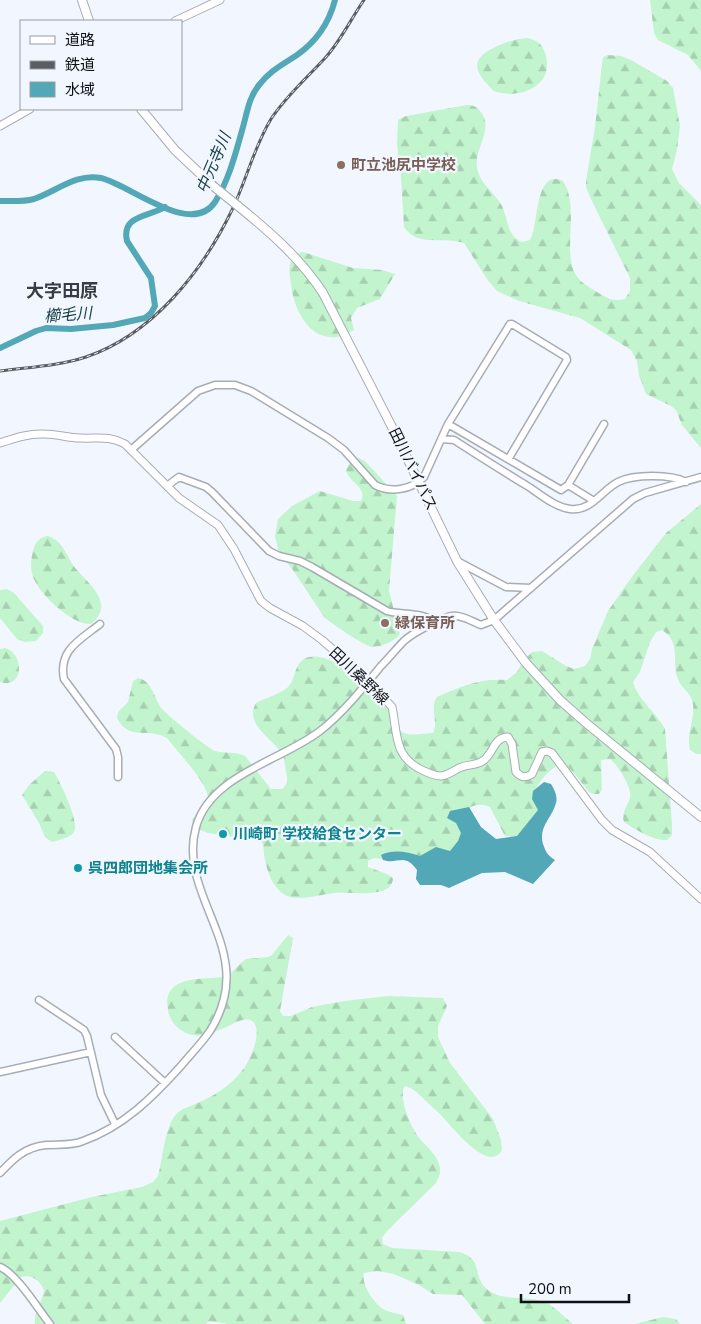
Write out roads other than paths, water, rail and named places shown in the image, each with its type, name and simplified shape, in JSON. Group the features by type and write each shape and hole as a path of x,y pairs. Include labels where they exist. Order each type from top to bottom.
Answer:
{"highway":[{"path":"82,0 89,20"},
{"name":"田川バイパス","path":"142,110 175,150 212,185 259,223 299,261 323,293 458,561 494,620 526,663 560,700 586,723 701,817"}],"main road":[{"path":"177,20 220,0"},
{"path":"0,126 28,110"},
{"name":"田川桑野線","path":"0,443 19,437 46,434 80,438 107,437 117,439 125,444 179,498 218,525 234,549 261,600 270,608 322,640 369,681 392,707 402,754 409,763 431,774 442,777 460,767 479,763 490,754 498,740 508,737 512,744 516,772 521,777 527,777 532,774 542,752 552,753 602,820 612,830 650,852 701,899"}],"street":[{"path":"131,450 198,391 215,386 236,385 251,391 328,438 344,450 375,485 391,490 419,482 424,477 448,424 510,324 515,324 566,358 566,360 508,458"},
{"path":"448,424 562,490 568,485 604,424"},
{"path":"442,439 454,440 561,506 578,509 586,507 619,481 667,476 679,478 686,482"},
{"path":"167,486 179,477 206,487 224,503 269,551 312,567 387,611 397,614 426,616 435,623"},
{"path":"0,1173 15,1157 25,1151 46,1145 72,1144 84,1141 115,1124 148,1101 201,1043 210,1030 222,1005 226,965 224,952 199,885 192,855 196,827 201,815 221,788 299,745 320,731 406,640 447,617 462,617 481,625 494,620 633,499 645,493 701,478"},
{"path":"568,485 594,500"},
{"path":"458,561 506,587 531,588"},
{"path":"100,624 68,650 62,668 64,679 116,749 118,777"},
{"path":"39,1000 81,1027 87,1036 101,1095 115,1124"},
{"path":"115,1037 165,1083"},
{"path":"0,1072 91,1052"},
{"path":"0,1267 6,1269 15,1278 50,1324"}],"water":[{"path":"544,782 551,784 556,803 542,833 542,838 546,851 555,860 533,884 505,872 482,873 449,888 441,885 420,885 416,879 417,870 408,862 404,860 383,860 381,855 391,852 405,852 420,856 436,847 450,851 458,841 461,833 456,823 447,818 450,811 469,807 481,827 496,839 517,836 538,810 532,799 533,791"}],"waterway":[{"name":"中元寺川","path":"0,201 34,199 75,180 92,177 113,182 176,212 191,214 204,212 215,202 224,185 235,156 249,105 256,90 272,72 311,44 326,24 335,0"},
{"name":"櫛毛川","path":"0,348 46,328 71,329 113,325 145,318 151,313 155,306 151,278 127,241 126,232 132,221 165,207"}],"railway":[{"path":"0,371 75,360 110,347 154,317 173,298 206,256 220,233 237,199 260,141 271,119 331,50 364,0"}],"place":[{"name":"町立池尻中学校","path":"341,165"},
{"name":"緑保育所","path":"385,623"},
{"name":"川崎町 学校給食センター","path":"223,834"},
{"name":"呉四郎団地集会所","path":"78,868"}],"district":[{"name":"大字田原","path":"62,291"}]}
